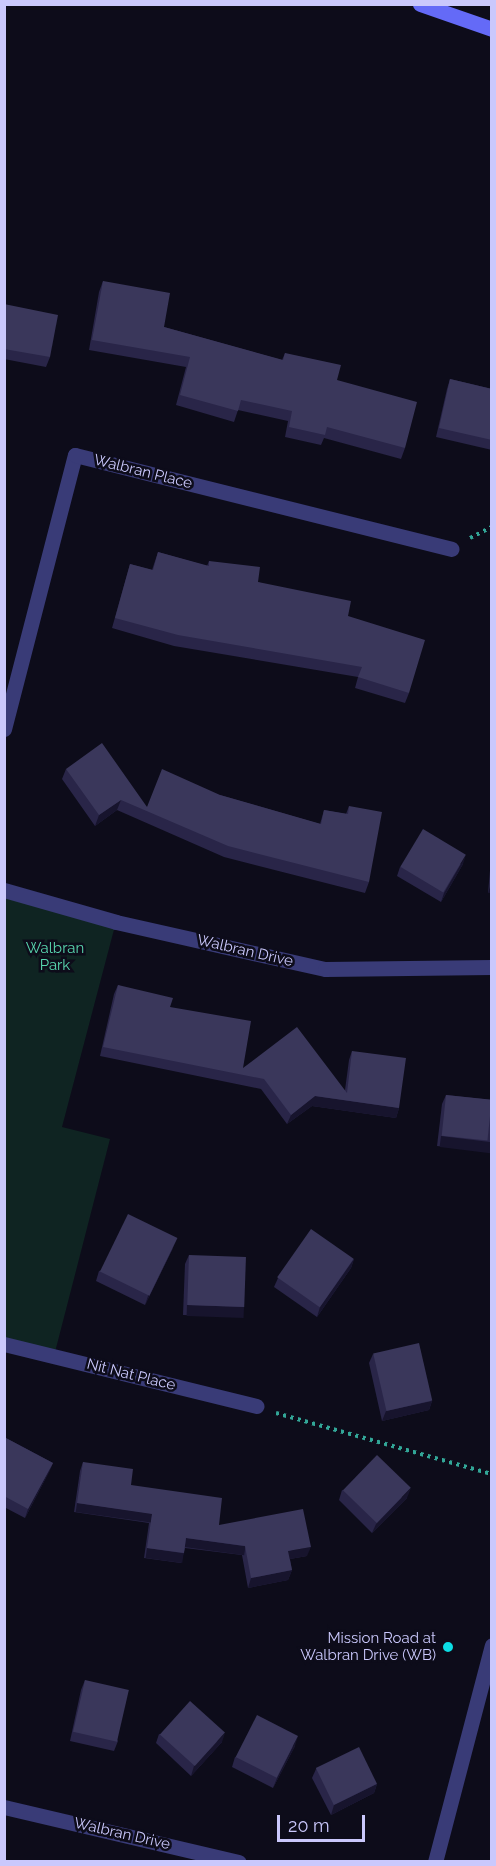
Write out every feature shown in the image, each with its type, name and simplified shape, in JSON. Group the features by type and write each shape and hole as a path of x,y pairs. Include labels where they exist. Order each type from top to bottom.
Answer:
{"main road":[{"path":"420,4 492,29"}],"street":[{"name":"Walbran Place","path":"4,729 75,455 451,549"},
{"name":"Walbran Drive","path":"4,890 116,922 325,969 492,967"},
{"name":"Nit Nat Place","path":"4,1344 257,1406"},
{"path":"435,1862 492,1645"},
{"name":"Walbran Drive","path":"4,1807 239,1862"}],"path":[{"path":"257,1406 326,1431 492,1474"}],"green space":[{"name":"Walbran Park","path":"5,890 116,922 62,1127 110,1139 54,1356 5,1344"}],"building":[{"path":"103,281 170,293 164,327 283,360 285,353 341,365 337,380 417,402 405,448 327,427 325,435 289,427 292,411 241,400 238,411 180,395 190,357 92,340"},
{"path":"4,304 58,315 50,357 4,349"},
{"path":"450,379 492,389 492,440 439,428"},
{"path":"158,552 209,566 209,561 260,567 258,582 351,601 348,616 425,640 409,693 358,677 362,667 178,635 115,618 130,564 153,570"},
{"path":"102,743 147,807 162,769 220,795 321,824 324,810 348,814 349,806 382,812 369,882 228,846 121,800 99,815 66,769"},
{"path":"423,829 466,855 443,892 400,867"},
{"path":"118,985 173,998 170,1007 251,1021 243,1068 297,1027 347,1093 352,1051 406,1058 399,1108 315,1096 291,1115 264,1079 103,1047"},
{"path":"446,1095 492,1100 487,1141 442,1136"},
{"path":"128,1214 177,1238 149,1296 100,1272"},
{"path":"311,1229 354,1259 320,1307 277,1277"},
{"path":"189,1255 246,1257 244,1307 187,1305"},
{"path":"419,1343 432,1400 386,1411 373,1354"},
{"path":"4,1437 53,1463 28,1509 4,1496"},
{"path":"377,1455 411,1488 377,1523 343,1490"},
{"path":"83,1462 133,1469 131,1485 222,1498 219,1525 303,1509 311,1547 288,1551 292,1570 251,1578 245,1546 186,1538 184,1553 147,1548 152,1514 77,1503"},
{"path":"85,1680 129,1690 117,1742 73,1732"},
{"path":"190,1701 225,1732 195,1766 160,1734"},
{"path":"257,1715 298,1736 277,1778 236,1757"},
{"path":"359,1747 377,1784 334,1805 316,1768"}],"place":[{"name":"Mission Road at Walbran Drive (WB)","path":"448,1647"}]}
